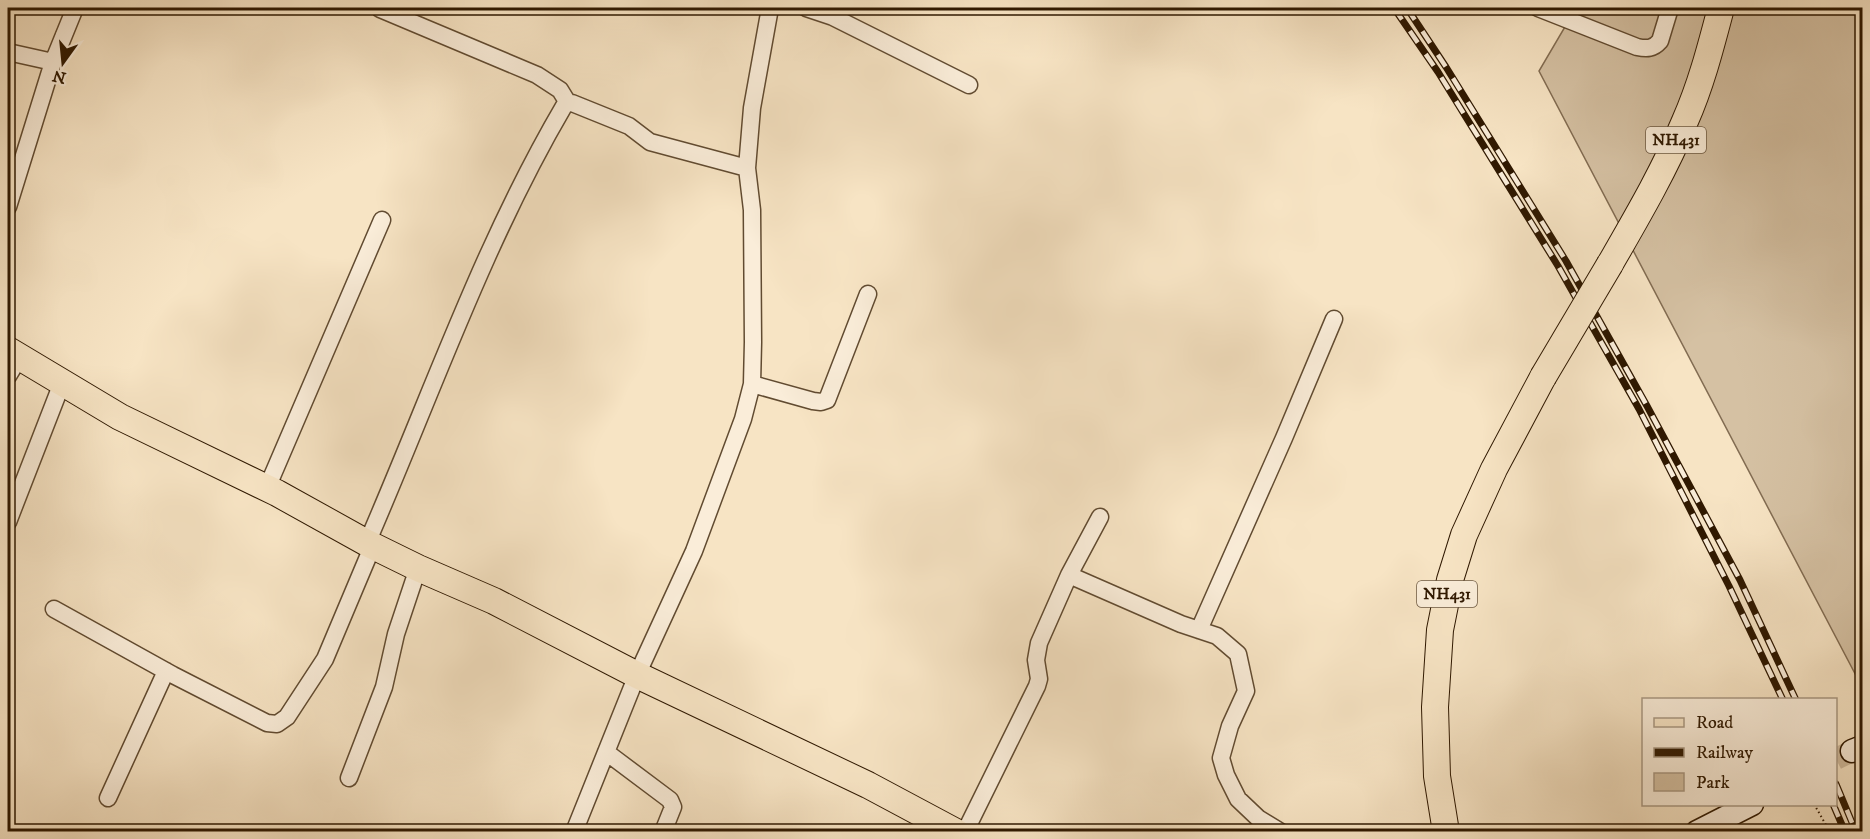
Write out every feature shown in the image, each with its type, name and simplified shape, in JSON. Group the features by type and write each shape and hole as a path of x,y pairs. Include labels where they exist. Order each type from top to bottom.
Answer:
{"main road":[{"name":"NH431","path":"1446,831 1437,776 1435,707 1440,630 1450,580 1464,535 1494,469 1543,376 1652,192 1686,120 1704,70 1721,8"},
{"path":"11,361 62,383 120,417 267,488 418,568 494,601 637,675 868,785 956,831"}],"street":[{"path":"8,207 53,62 75,8"},
{"path":"574,831 637,675 694,551 743,419 752,384 752,210 747,168 752,108 770,8"},
{"path":"806,8 842,21 969,85"},
{"path":"1538,8 1636,47 1648,49 1660,41 1670,8"},
{"path":"380,9 537,75 560,90 568,103 629,126 650,142 747,168"},
{"path":"8,52 53,62"},
{"path":"54,609 166,671 267,723 277,724 282,721 325,659 465,305 521,184 553,124 568,103"},
{"path":"267,488 382,220"},
{"path":"752,384 813,401 827,400 868,294"},
{"path":"1199,630 1334,318"},
{"path":"8,522 62,383"},
{"path":"965,831 1037,686 1039,679 1036,660 1039,643 1069,575 1100,517"},
{"path":"349,778 384,687 396,634 418,568"},
{"path":"1069,575 1181,624 1217,636 1238,654 1246,691 1230,726 1221,758 1238,800 1254,825 1281,831"},
{"path":"108,798 166,671"},
{"path":"606,752 670,800 673,807 663,831"},
{"path":"1697,831 1748,806"}],"path":[{"path":"1815,806 1830,831"}],"green space":[{"path":"1576,8 1862,8 1862,687 1539,71"}],"tunnel":[{"path":"1837,758 1852,751"}],"railway":[{"path":"1394,8 1438,72 1558,266 1639,409 1729,586 1782,698"},
{"path":"1407,8 1566,261 1740,580 1795,698"},
{"path":"1837,786 1856,832"},
{"path":"1834,806 1845,832"}]}
